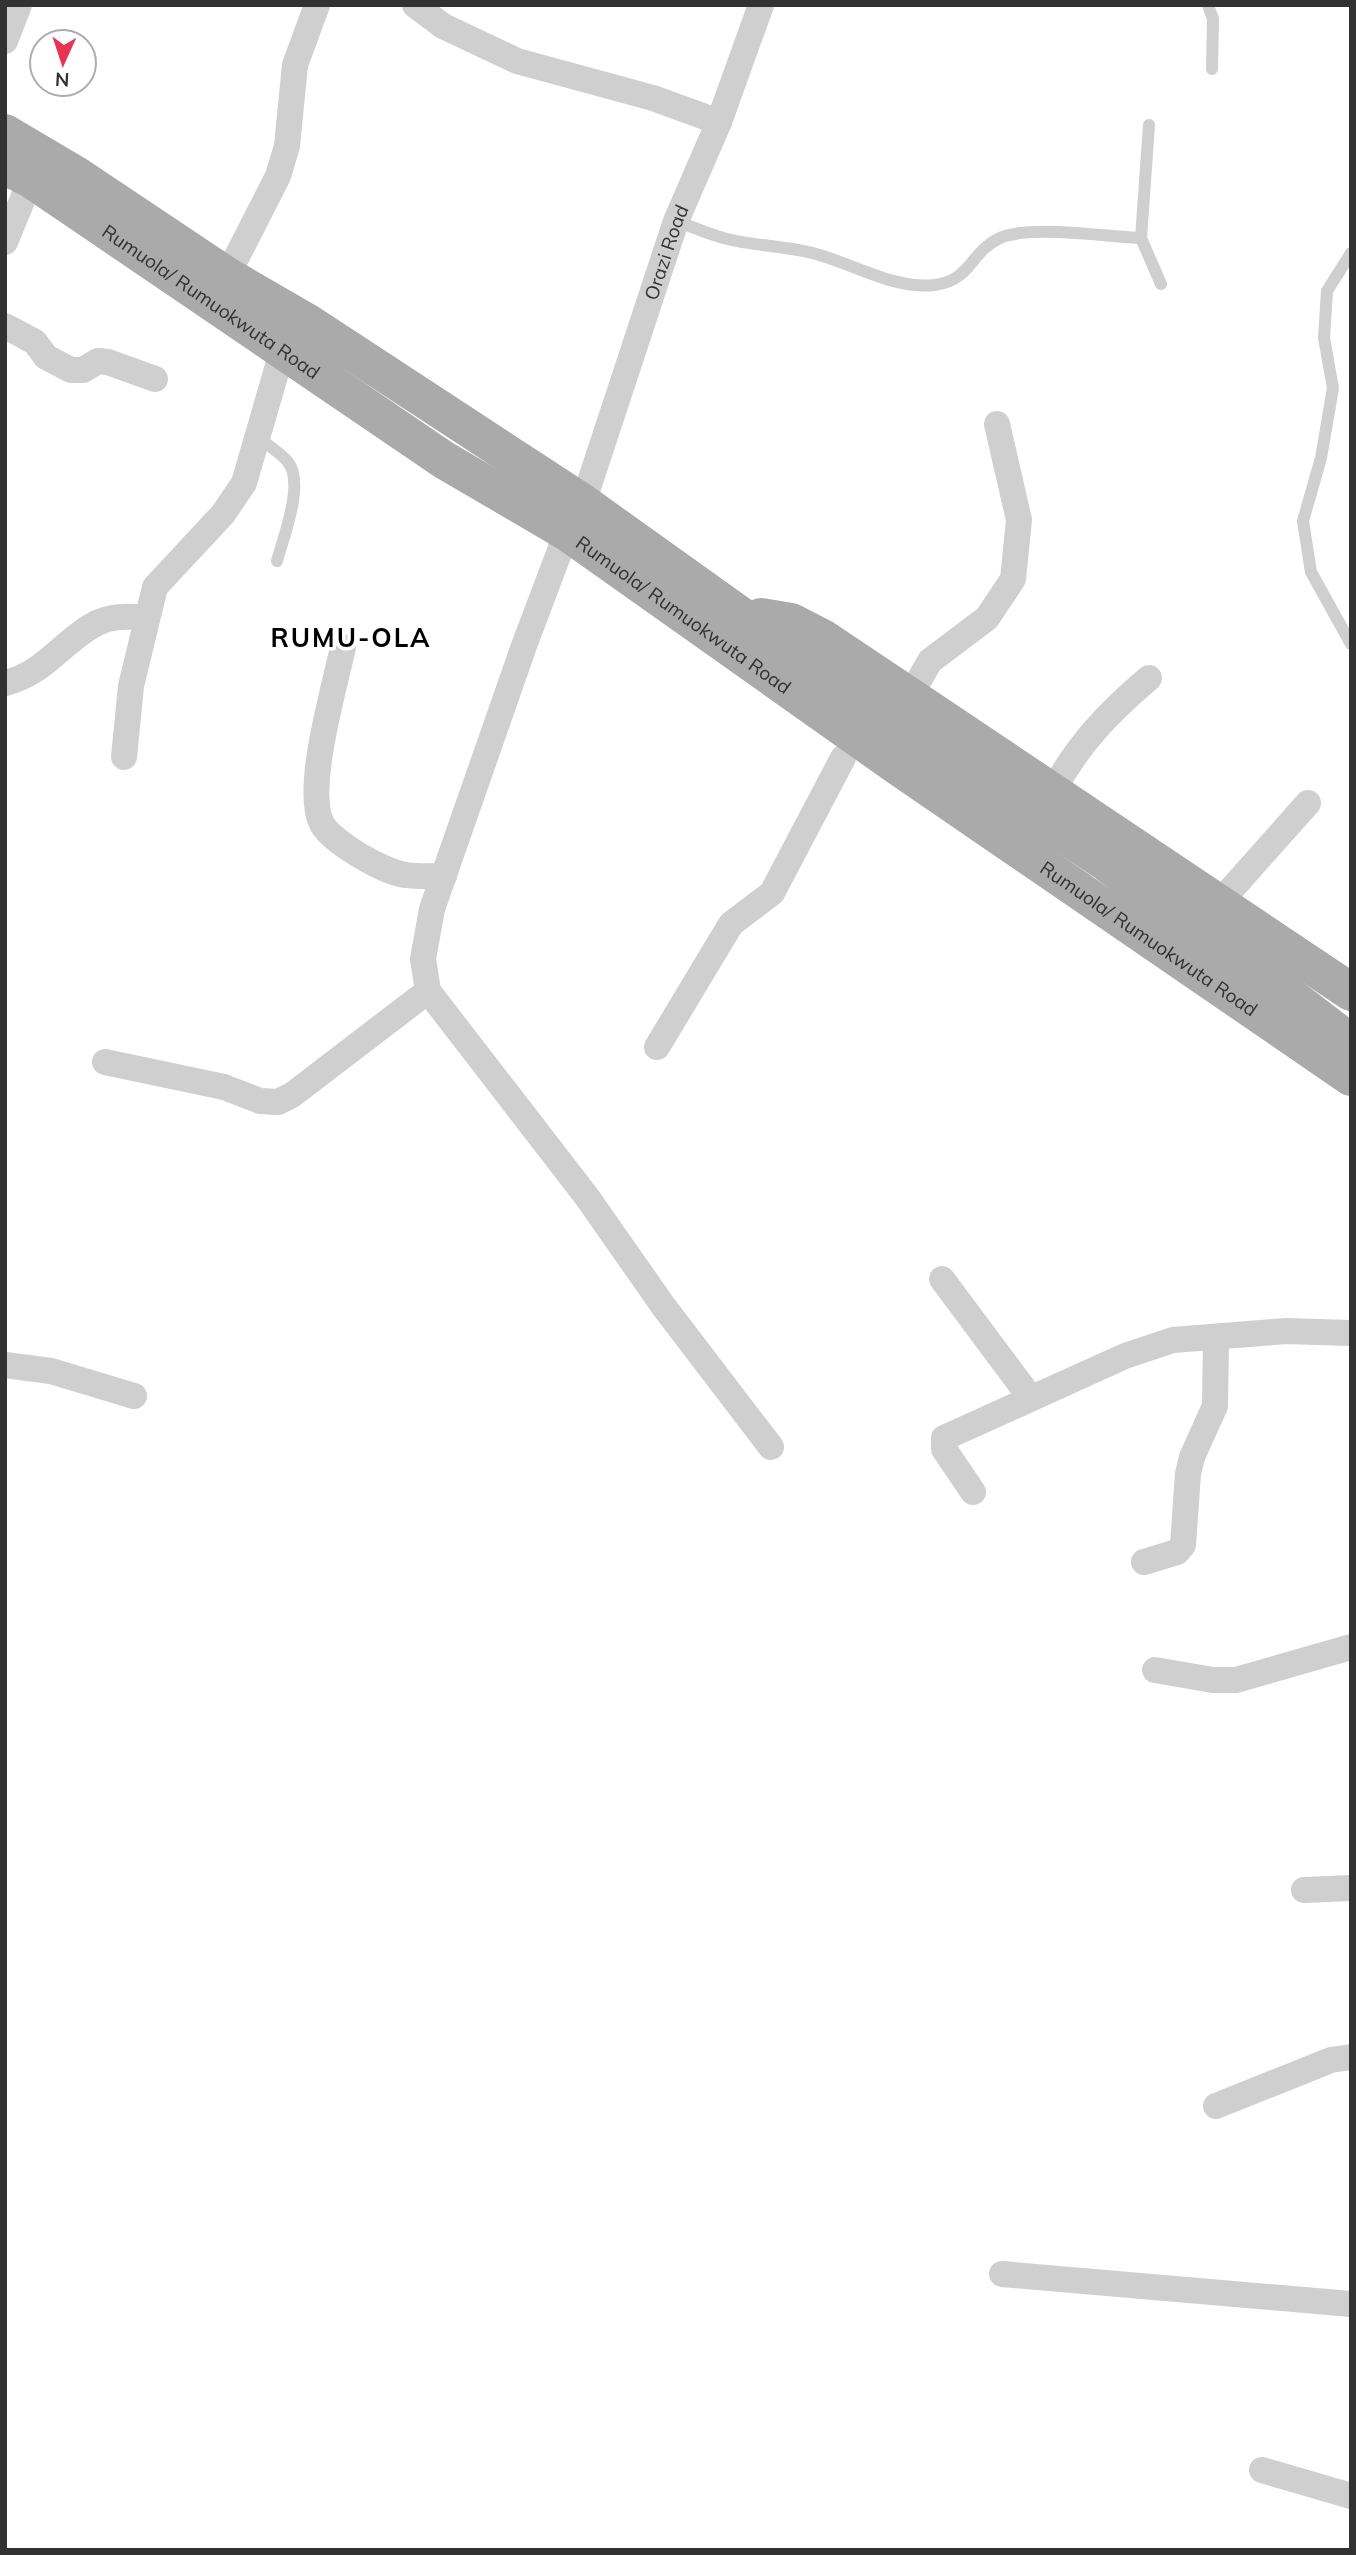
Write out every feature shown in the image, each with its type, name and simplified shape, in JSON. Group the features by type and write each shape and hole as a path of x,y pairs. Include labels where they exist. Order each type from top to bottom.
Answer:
{"main road":[{"name":"Rumuola/ Rumuokwuta Road","path":"5,132 76,175 226,276 308,323 575,518 732,628 897,765 1351,1077"},
{"name":"Rumuola/ Rumuokwuta Road","path":"18,173 444,460 575,518"},
{"path":"1351,992 824,639 791,622 732,628 750,688 844,758 1351,1106"},
{"name":"Rumuola/ Rumuokwuta Road","path":"732,628 871,708 1107,863 1235,954 1351,1043"}],"street":[{"path":"5,41 19,5"},
{"path":"226,276 278,176 287,146 295,65 317,5"},
{"path":"415,5 443,26 517,61 653,98 719,122"},
{"name":"Orazi Road","path":"428,991 423,959 426,934 444,876 525,643 575,518 676,221 719,122 761,5"},
{"path":"5,242 18,173"},
{"path":"5,326 35,342 46,357 71,370 82,370 98,361 108,362 155,379"},
{"path":"124,757 131,686 155,587 223,514 244,483 282,352"},
{"path":"910,696 930,661 987,618 1013,579 1018,520 998,424"},
{"path":"5,683 30,675 95,624 121,617 146,617"},
{"path":"343,647 318,774 320,821 325,829 356,852 390,870 404,875 444,876"},
{"path":"1053,791 1064,770 1103,717 1149,678"},
{"path":"657,1047 731,923 772,894 844,758"},
{"path":"1220,902 1308,803"},
{"path":"106,1062 224,1087 260,1101 278,1102 292,1095 428,991 587,1197 664,1307 771,1447"},
{"path":"943,1279 1030,1397"},
{"path":"973,1492 944,1449 944,1438 1125,1356 1173,1340 1286,1331 1351,1333"},
{"path":"1144,1562 1177,1552 1183,1545 1190,1465 1215,1406 1216,1337"},
{"path":"5,1365 51,1371 134,1396"},
{"path":"1155,1670 1213,1680 1236,1680 1351,1647"},
{"path":"1304,1890 1351,1888"},
{"path":"1216,2106 1331,2060 1351,2057"},
{"path":"1002,2274 1351,2304"},
{"path":"1262,2470 1351,2496"}],"lane":[{"path":"1208,5 1213,19 1212,69"},
{"path":"1149,125 1141,238 1161,284"},
{"path":"676,221 725,239 779,246 898,281 932,286 950,282 964,274 994,241 1010,233 1030,231 1141,238"},
{"path":"1351,253 1346,256 1327,291 1324,338 1333,388 1321,458 1303,522 1311,572 1351,644"},
{"path":"258,437 289,463 293,474 290,516 276,561"}],"district":[{"name":"RUMU-OLA","path":"351,638"}]}
